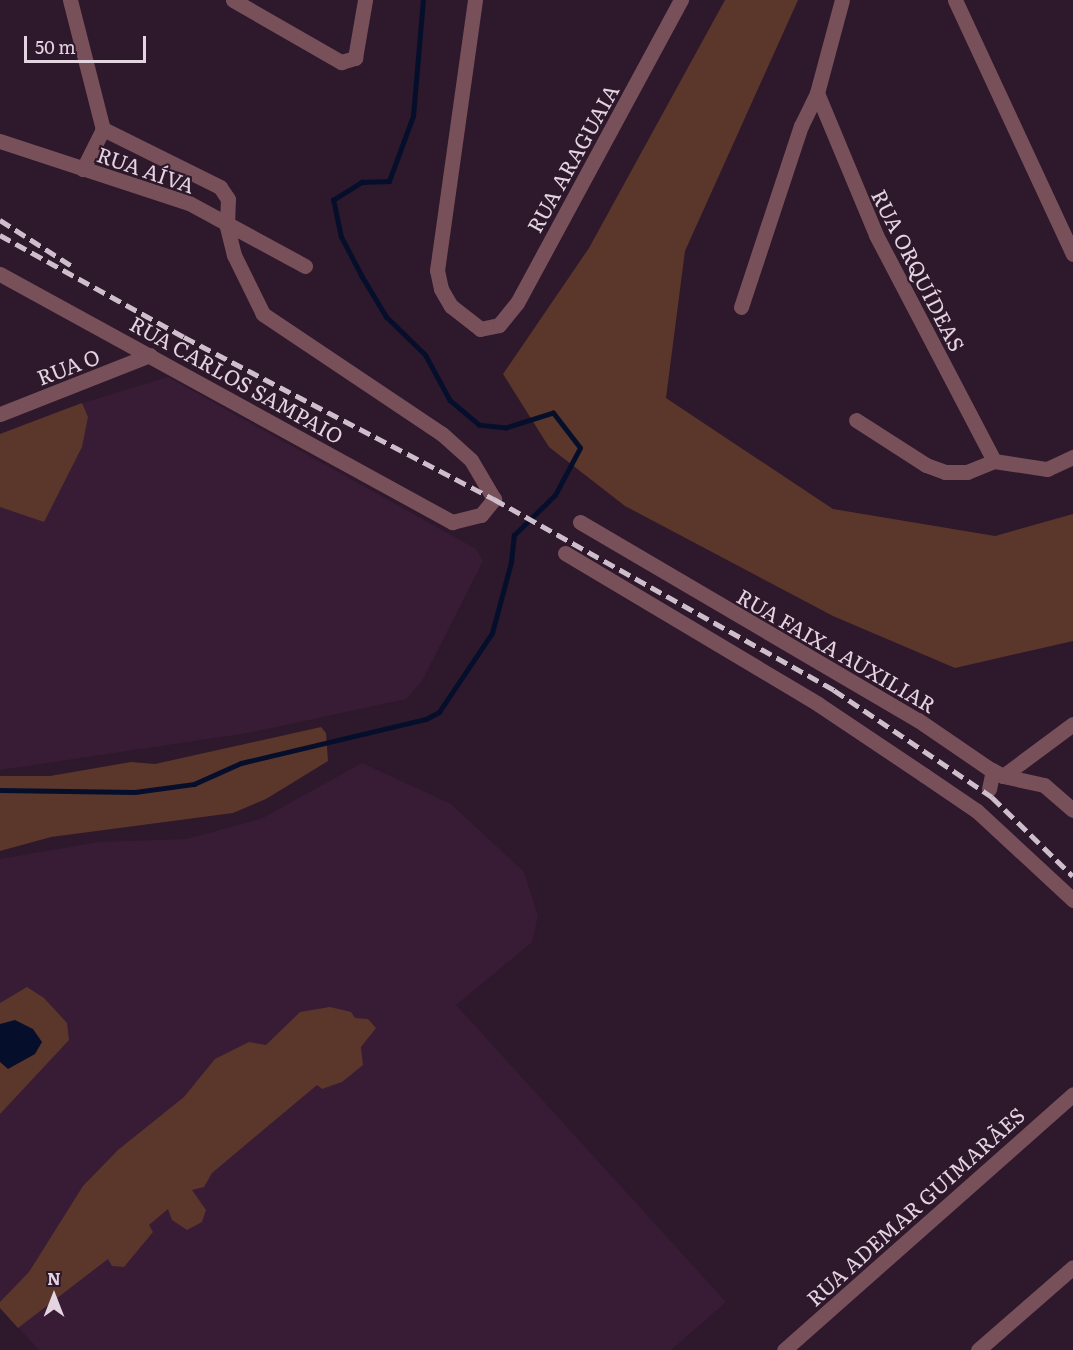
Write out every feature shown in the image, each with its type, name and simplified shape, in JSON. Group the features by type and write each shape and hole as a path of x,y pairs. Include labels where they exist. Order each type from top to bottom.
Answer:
{"street":[{"path":"70,0 103,129 83,169"},
{"path":"233,0 341,62 355,58 365,0"},
{"name":"RUA ARAGUAIA","path":"475,0 436,270 441,290 451,306 464,320 480,329 490,329 499,325 517,303 681,0"},
{"path":"741,307 801,126 817,93 842,0"},
{"path":"955,0 1073,254"},
{"name":"RUA ORQUÍDEAS","path":"817,93 876,235 994,461"},
{"path":"103,129 220,188 228,199 227,226"},
{"name":"RUA AÍVA","path":"0,141 189,203 227,226 305,266"},
{"name":"RUA CARLOS SAMPAIO","path":"0,274 452,522 481,515 494,499 471,460 394,399 269,320 244,280 227,226"},
{"name":"RUA O","path":"0,414 150,355"},
{"path":"856,420 945,472 967,472 994,461 1047,469 1073,457"},
{"name":"RUA FAIXA AUXILIAR","path":"580,522 918,720 998,773 1044,785 1073,810"},
{"path":"565,553 818,704 977,812 1073,900"},
{"path":"989,789 998,773 1073,724"},
{"name":"RUA ADEMAR GUIMARÃES","path":"784,1350 1073,1094"},
{"path":"978,1350 1073,1267"}],"shaded area":[{"path":"725,0 798,0 685,251 666,398 833,509 995,536 1073,514 1073,641 955,668 833,616 625,506 549,447 503,374 589,248"},
{"path":"168,377 476,549 483,561 422,681 406,699 248,733 0,770 0,434 64,409"},
{"path":"82,403 88,417 82,447 44,522 0,507 0,434"},
{"path":"321,727 326,733 328,761 266,799 233,813 51,837 0,851 0,776 50,776 131,762 155,764"},
{"path":"362,763 451,804 524,872 538,916 532,942 456,1005 726,1302 671,1350 39,1350 0,1308 0,859 99,842 187,839 263,818"},
{"path":"27,987 44,998 67,1023 69,1040 0,1114 0,1003"},
{"path":"330,1007 351,1012 355,1018 368,1019 376,1028 361,1047 363,1065 342,1082 322,1089 317,1085 212,1173 204,1187 192,1190 206,1210 202,1222 187,1230 172,1220 168,1209 149,1225 153,1232 124,1267 112,1266 108,1259 18,1328 0,1308 0,1302 29,1272 83,1186 118,1150 184,1097 215,1059 249,1042 266,1045 300,1012"}],"water":[{"path":"15,1020 33,1029 42,1042 35,1054 8,1069 0,1062 0,1024"}],"waterway":[{"path":"0,790 135,792 194,784 241,763 426,719 439,712 492,633 511,562 514,535 555,495 580,448 553,413 506,428 479,425 450,401 425,355 386,317 362,277 341,237 333,200 362,182 389,181 413,116 423,0"}],"railway":[{"path":"0,220 75,268"},
{"path":"0,235 184,337 494,499 834,690 992,797 1073,876"}]}
